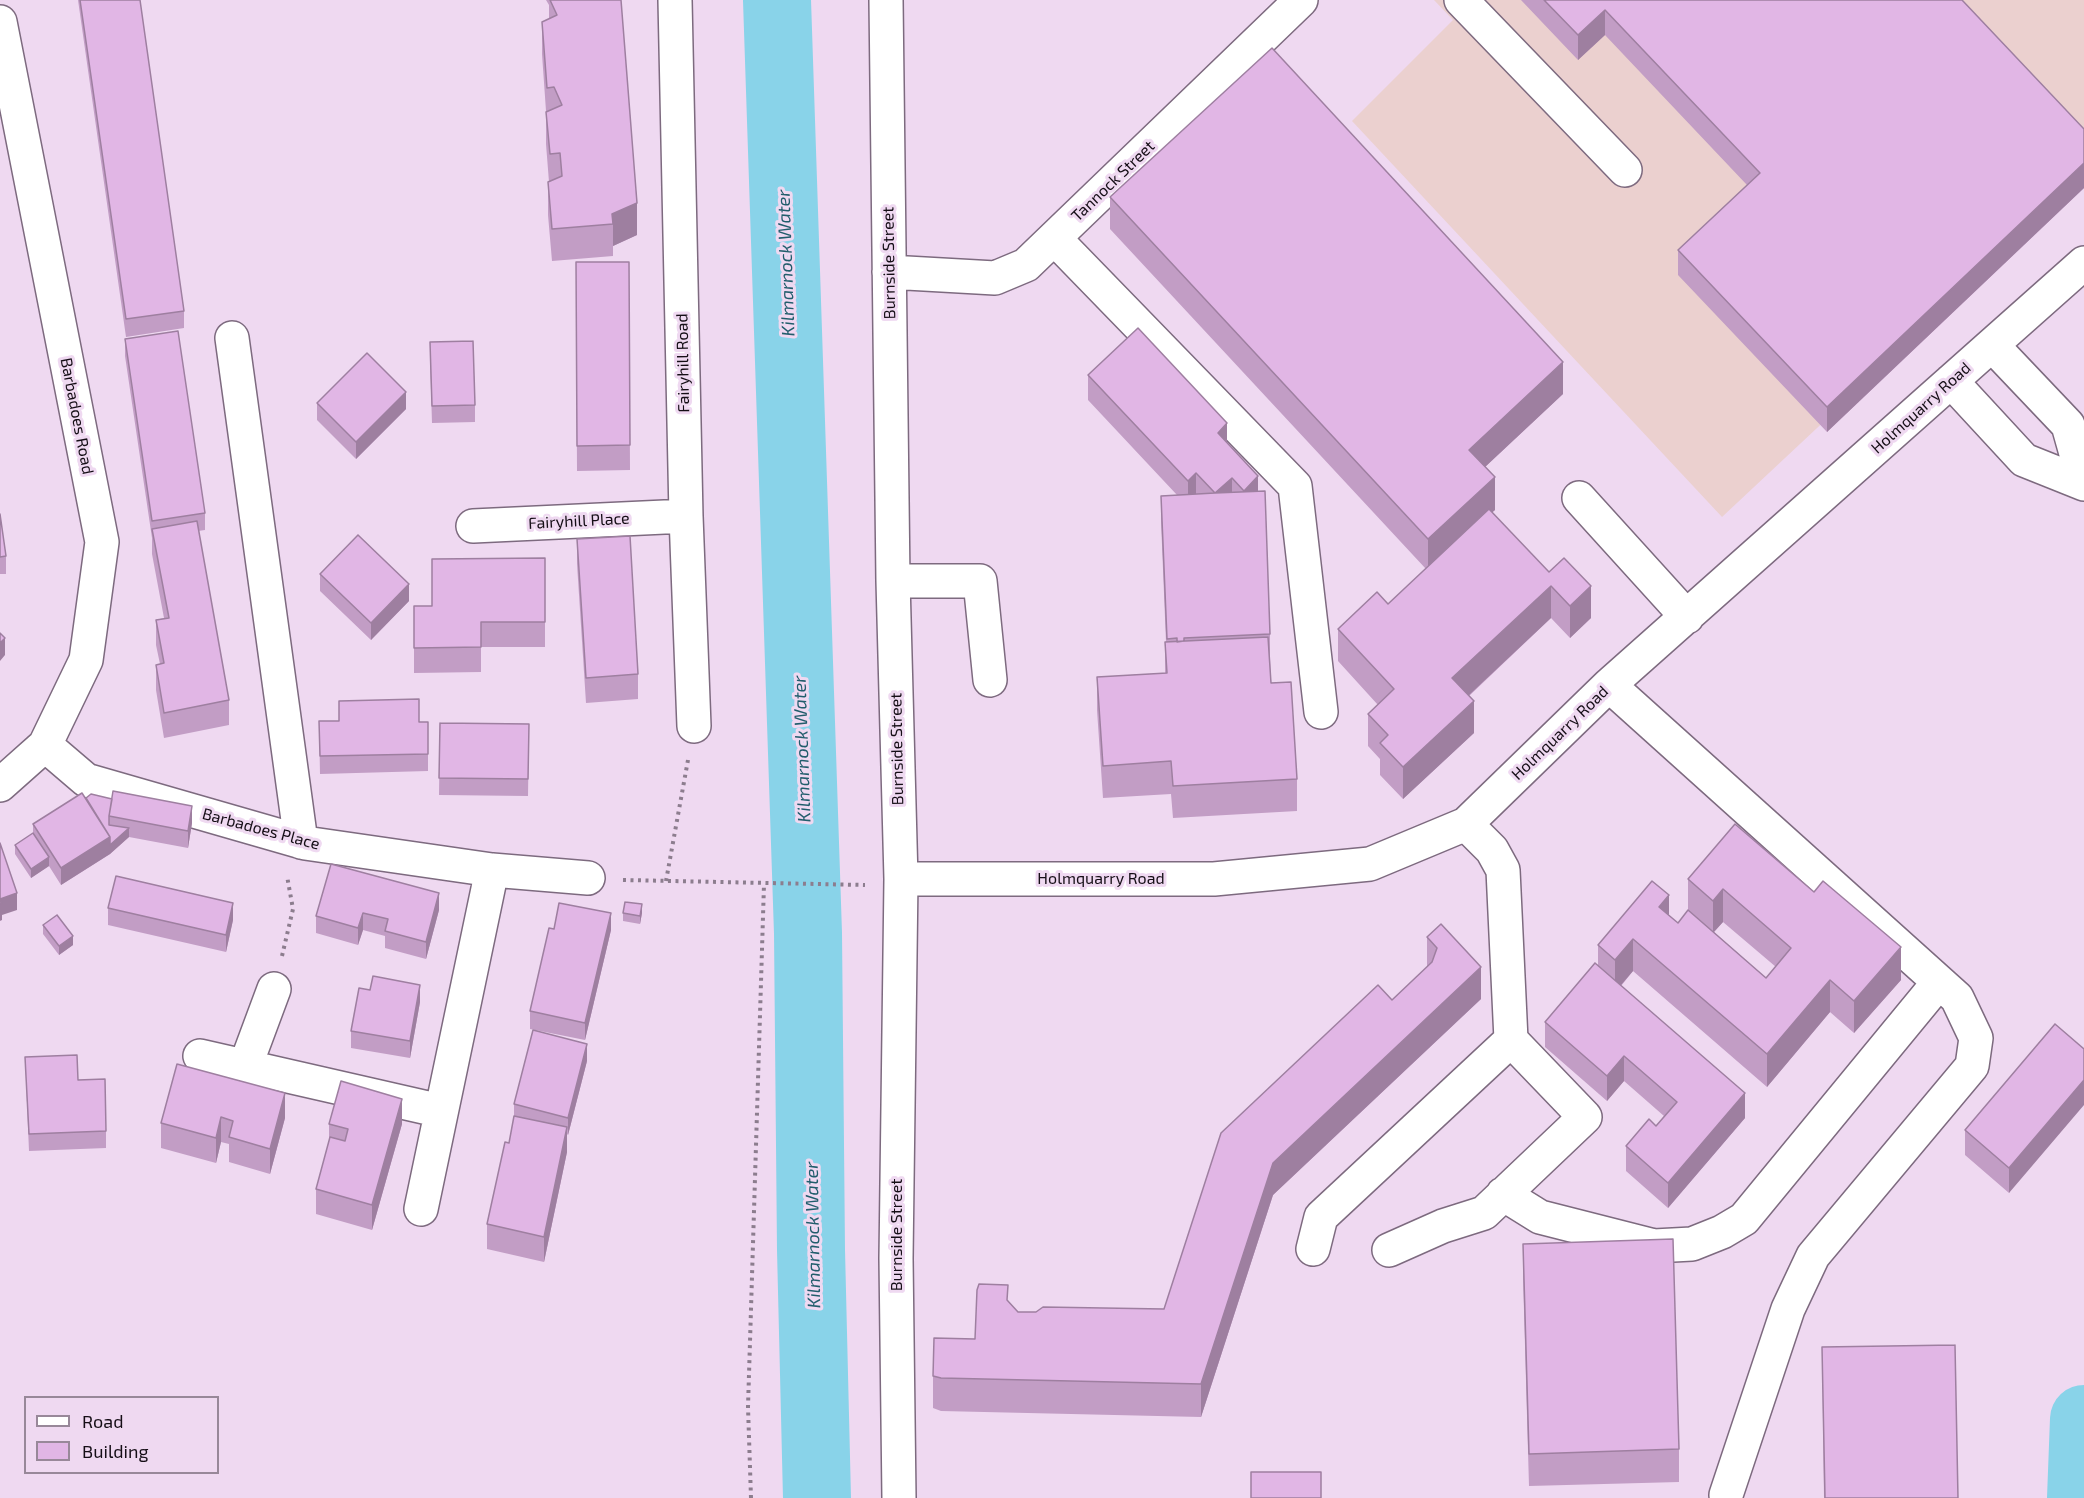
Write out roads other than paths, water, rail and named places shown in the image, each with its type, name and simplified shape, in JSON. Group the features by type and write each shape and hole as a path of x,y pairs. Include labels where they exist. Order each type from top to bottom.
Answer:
{"street":[{"name":"Fairyhill Road","path":"675,0 686,516 694,726"},
{"name":"Burnside Street","path":"886,0 893,581 889,882 899,1498"},
{"path":"1461,0 1625,170"},
{"name":"Tannock Street","path":"889,272 995,278 1026,265 1301,1"},
{"name":"Barbadoes Road","path":"0,22 102,542 86,660 45,745 0,785"},
{"path":"1054,238 1295,486 1321,712"},
{"name":"Holmquarry Road","path":"889,882 1214,879 1370,864 1466,824 1609,685 2084,263"},
{"path":"232,338 303,843"},
{"path":"1992,345 2068,425 2084,483"},
{"path":"1951,381 2024,460 2084,483"},
{"path":"1578,498 1687,617"},
{"name":"Fairyhill Place","path":"473,526 686,516"},
{"path":"893,581 980,581 990,680"},
{"path":"1609,685 1957,998 1976,1038 1972,1066 1813,1256 1788,1308 1725,1495"},
{"name":"Barbadoes Place","path":"45,745 86,780 303,843 492,870 588,878"},
{"path":"1389,1250 1443,1226 1484,1213 1585,1117 1511,1040 1503,870 1492,850 1466,824"},
{"path":"421,1209 492,870"},
{"path":"1503,1194 1540,1217 1654,1246 1692,1244 1722,1232 1744,1219 1939,982"},
{"path":"245,1067 274,989"},
{"path":"1312,1249 1321,1217 1511,1040"},
{"path":"200,1056 441,1111"}],"waterway":[{"name":"Kilmarnock Water","path":"777,0 808,933 811,1250 817,1498"},
{"path":"2081,1498 2084,1419"}]}
